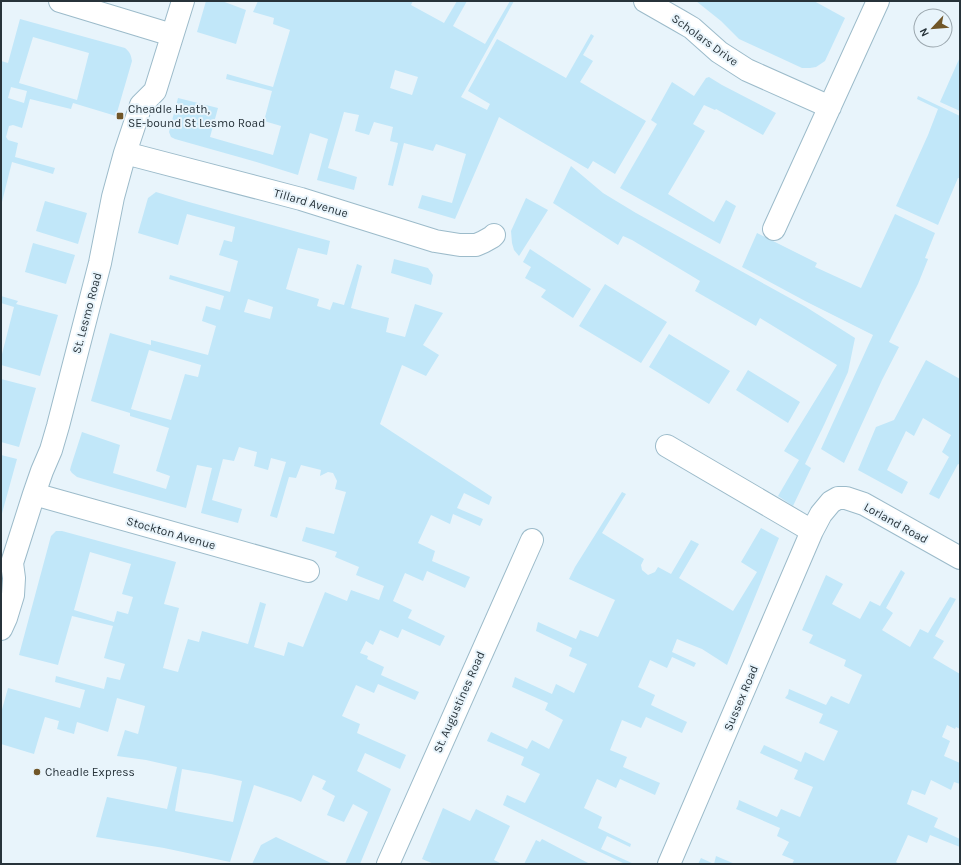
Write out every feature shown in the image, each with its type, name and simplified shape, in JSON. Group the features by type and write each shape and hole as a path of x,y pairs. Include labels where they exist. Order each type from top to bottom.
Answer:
{"street":[{"path":"60,1 172,35"},
{"name":"St. Lesmo Road","path":"1,629 13,595 14,578 7,561 51,450 58,426 100,263 113,196 125,153 141,104 155,91 183,1"},
{"name":"Scholars Drive","path":"645,1 692,28 719,52 747,70 830,107"},
{"path":"774,229 878,1"},
{"name":"Tillard Avenue","path":"125,153 301,199 435,241 460,246 484,242 494,235"},
{"path":"667,446 812,531"},
{"name":"Stockton Avenue","path":"34,494 308,571"},
{"name":"Lorland Road","path":"831,502 838,498 846,498 864,504 960,558"},
{"name":"Sussex Road","path":"669,864 812,531 821,514 831,502"},
{"name":"St. Augustines Road","path":"388,864 532,540"}],"shaded area":[{"path":"206,1 222,1 246,10 236,44 197,32"},
{"path":"258,1 413,1 411,5 444,23 457,1 467,1 453,26 485,44 510,1 514,1 461,97 487,110 490,104 468,91 497,39 566,78 591,34 594,36 583,55 593,61 580,82 646,121 615,174 593,161 588,169 499,117 455,219 418,208 422,195 452,203 466,154 436,144 433,151 404,143 393,186 388,185 398,143 390,141 393,127 374,122 369,135 355,131 359,115 344,112 328,168 357,177 354,190 317,180 328,139 310,133 298,175 171,137 169,132 178,98 218,108 210,137 273,155 281,126 264,121 272,91 226,79 227,74 273,87 290,30 273,24 274,18 253,12","holes":["395,70 418,77 412,95 390,88"]},
{"path":"696,1 814,1 845,18 825,61 816,67 802,68 739,39 721,21"},
{"path":"20,19 125,48 130,54 132,61 116,116 73,103 71,109 30,99 22,128 13,125 9,126 6,137 8,140 18,143 15,157 55,168 53,174 12,162 1,206 1,61 8,63","holes":["33,37 89,53 77,100 19,83","11,87 27,91 24,103 8,98"]},
{"path":"960,57 960,111 940,102"},
{"path":"709,77 776,113 763,135 716,109 715,110 704,105 693,124 705,131 668,194 714,222 726,200 736,206 720,244 620,188 657,124 651,120 672,82 694,96 706,78"},
{"path":"918,96 960,116 960,178 958,178 938,225 896,206 938,109 917,99"},
{"path":"571,166 603,193 636,213 806,307 855,338 848,372 805,464 811,468 793,506 778,496 799,460 784,451 837,365 760,318 756,326 695,291 700,281 632,240 623,236 618,245 553,203"},
{"path":"156,192 330,241 327,255 298,248 286,289 319,299 317,306 330,310 333,302 344,305 357,264 362,266 351,308 389,318 386,332 405,337 415,304 443,313 423,345 439,355 426,376 402,365 380,424 492,497 489,505 464,493 457,508 483,519 480,526 453,514 450,524 431,515 418,543 435,551 432,561 470,577 465,588 427,571 423,581 405,573 393,601 412,610 408,618 445,636 440,646 402,629 398,638 380,630 373,645 366,641 360,653 368,656 367,659 384,667 381,675 419,692 415,700 378,684 374,693 356,685 342,716 360,724 357,733 406,755 400,769 365,753 357,771 391,789 360,864 345,864 368,812 353,804 344,822 327,815 335,796 322,789 326,781 313,775 301,802 254,785 230,862 164,848 96,837 107,797 167,809 177,767 146,760 117,756 125,730 138,734 145,706 117,698 108,732 77,722 74,734 57,729 59,721 45,717 34,754 1,744 1,713 8,688 80,708 85,690 55,682 56,676 104,689 107,677 120,680 125,664 104,658 113,626 72,616 58,665 19,655 51,536 56,531 62,531 176,562 164,604 179,608 163,668 178,672 188,639 199,642 202,631 248,644 260,602 266,604 254,647 284,656 288,642 303,647 325,592 347,601 351,590 379,600 384,586 356,575 359,567 335,557 337,552 302,541 306,527 334,534 346,492 335,489 337,481 333,473 328,472 320,476 321,470 301,465 296,478 289,477 277,518 270,516 286,462 271,458 268,470 254,466 257,452 239,447 234,461 223,459 212,500 242,509 238,523 201,513 212,468 197,465 186,508 77,477 70,470 82,432 120,445 113,473 166,489 170,476 156,471 169,428 130,416 130,413 91,401 110,333 151,345 151,340 208,355 216,326 202,321 206,306 220,310 224,296 169,279 170,275 230,292 238,261 219,255 224,240 232,242 235,227 187,214 178,245 138,233 148,198","holes":["248,299 273,307 270,319 244,312","149,350 201,365 198,377 185,374 171,420 131,409","90,552 131,564 122,594 133,597 128,614 117,611 114,622 74,610","182,769 242,781 233,822 175,811"]},
{"path":"526,198 548,210 519,256 514,250 511,231"},
{"path":"45,201 87,213 78,244 36,231"},
{"path":"895,214 935,233 925,258 928,259 918,284 889,342 899,347 882,380 844,463 821,449 873,335 742,267 757,233 817,263 815,267 861,288"},
{"path":"33,243 75,255 66,284 25,272"},
{"path":"530,249 591,289 573,318 541,297 546,290 525,278 531,267 523,262"},
{"path":"394,259 428,268 433,275 431,285 391,273"},
{"path":"605,284 667,322 641,363 579,326"},
{"path":"1,296 18,301 16,304 58,315 40,376 1,365 1,358 14,307 1,303"},
{"path":"669,334 730,371 709,404 649,367"},
{"path":"926,360 960,379 960,465 958,464 939,499 929,494 949,457 942,452 951,435 923,418 914,436 906,431 887,470 908,482 902,494 858,470 876,427 894,420"},
{"path":"748,370 800,402 788,423 736,390"},
{"path":"1,379 36,388 19,447 1,442"},
{"path":"1,455 17,459 1,517"},
{"path":"622,492 626,494 602,533 644,559 641,565 642,570 648,575 655,572 658,567 671,574 691,540 699,544 679,578 733,611 757,572 741,562 761,528 779,538 727,665 702,649 677,639 672,652 696,663 694,667 672,657 667,668 650,660 638,687 655,695 651,705 687,722 682,733 646,717 641,728 622,720 610,750 627,757 623,767 660,783 655,795 620,779 616,788 597,779 584,808 602,817 598,828 631,844 630,847 607,836 601,849 634,864 625,864 503,805 507,795 525,803 540,774 521,765 524,757 487,741 491,732 527,749 532,740 549,749 563,720 545,710 548,703 512,687 515,677 552,694 556,684 574,693 587,664 569,656 572,648 536,631 538,622 576,639 580,630 598,637 615,600 569,579"},
{"path":"901,570 905,573 886,608 893,613 882,630 910,647 920,629 928,633 950,597 956,599 935,636 944,641 933,658 960,674 960,729 956,727 955,729 947,725 942,737 950,741 944,756 960,763 960,784 954,782 951,790 931,780 925,795 912,790 907,804 938,818 934,827 960,839 960,847 930,835 927,843 908,835 896,862 899,864 792,864 794,860 782,855 789,842 777,836 780,828 736,809 739,800 777,817 781,809 800,817 813,787 794,779 798,770 760,753 764,745 801,762 805,752 824,761 838,731 819,723 823,714 785,698 789,689 826,705 831,696 849,704 862,675 844,666 846,660 809,643 813,635 802,630 826,575 843,584 832,604 860,619 870,601 880,606"},
{"path":"443,808 470,821 476,809 510,826 494,860 502,864 434,864 422,859"},
{"path":"276,837 333,864 252,864 261,845"},
{"path":"542,839 590,864 524,864 536,840 540,842"},
{"path":"716,856 735,864 714,864"},
{"path":"701,858 714,864 698,864"}],"place":[{"name":"Cheadle Heath, SE-bound St Lesmo Road","path":"120,116"},
{"name":"Cheadle Express","path":"37,772"}]}
